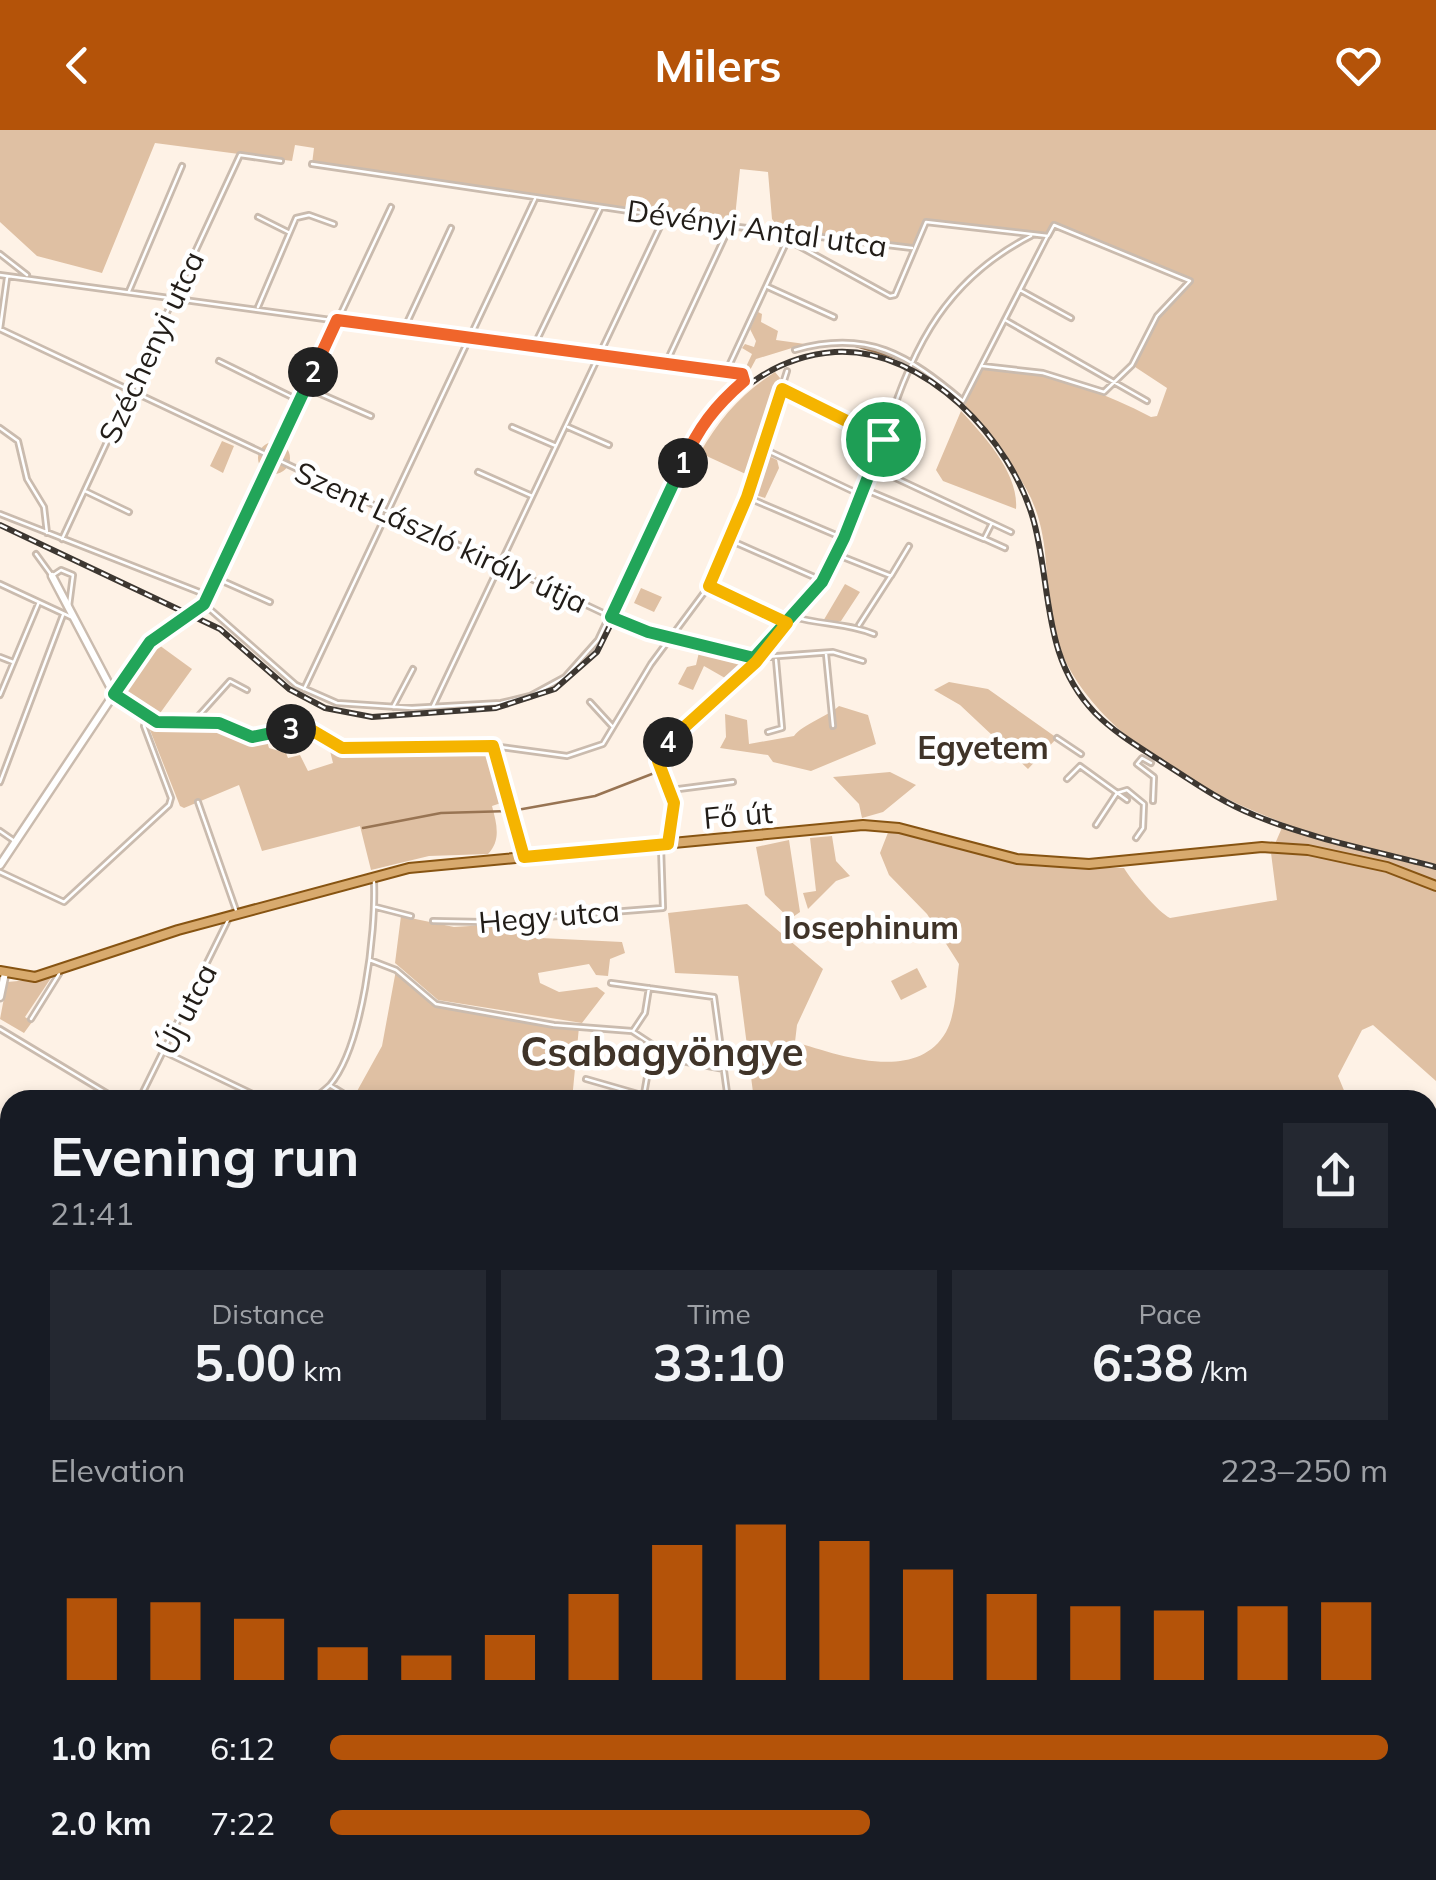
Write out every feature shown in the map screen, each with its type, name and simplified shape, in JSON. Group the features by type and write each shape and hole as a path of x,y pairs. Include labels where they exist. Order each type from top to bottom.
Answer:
{"main road":[{"name":"Fő út","path":"3,972 36,977 233,914 374,876 447,863 880,825 1004,856 1069,863 1123,863 1249,848 1346,855 1436,886"}],"street":[{"name":"Széchenyi utca","path":"62,539 240,155 281,161"},
{"path":"304,690 536,197 312,164"},
{"path":"128,292 182,166"},
{"name":"Dévényi Antal utca","path":"536,197 913,248"},
{"path":"146,718 144,726 171,798 169,805 64,902 0,869 13,840 150,642 204,604 392,207"},
{"path":"534,346 600,207"},
{"path":"433,706 666,215"},
{"path":"257,308 296,218 310,216 334,224"},
{"path":"258,217 290,233"},
{"path":"788,240 893,296 926,222 1048,236"},
{"path":"794,350 848,340 911,358 963,401 1054,225 1190,281 1157,316 1132,365 1104,392 1044,373 982,366"},
{"path":"666,362 730,226"},
{"path":"404,328 451,228"},
{"path":"1019,242 1020,232"},
{"path":"727,371 790,234"},
{"path":"665,844 674,803 658,761 661,750 749,669 822,580 862,495 911,358 962,282 1035,234"},
{"path":"0,254 28,277"},
{"path":"0,275 666,362 727,371 744,378 696,432 611,617 578,664 550,687 501,703 347,706 304,690 204,604"},
{"path":"0,329 7,276"},
{"path":"766,286 834,317"},
{"path":"1018,289 1070,318"},
{"path":"1004,319 1148,401"},
{"name":"Szent László király útja","path":"0,329 611,617 671,638 750,658"},
{"path":"218,361 300,401"},
{"path":"36,554 47,565 114,694 146,718 219,723 258,738 303,726 342,748 493,746 575,755 603,744 709,586 747,497 787,370"},
{"path":"306,387 371,416"},
{"path":"782,389 883,439"},
{"path":"512,427 557,447"},
{"path":"567,427 609,445"},
{"path":"0,428 19,444 26,480 44,506 47,534"},
{"path":"763,449 862,495"},
{"path":"873,467 1011,532"},
{"path":"478,472 534,496"},
{"path":"864,489 1004,548"},
{"path":"84,491 129,512"},
{"path":"747,497 844,538"},
{"path":"0,514 209,595"},
{"path":"984,539 991,523"},
{"path":"731,540 822,580"},
{"path":"858,627 909,546"},
{"path":"837,555 891,576"},
{"path":"0,782 69,613 73,575 62,570 52,576"},
{"path":"217,578 270,602"},
{"path":"0,584 69,613"},
{"path":"709,586 787,623"},
{"path":"0,695 39,602"},
{"path":"793,617 858,627 874,634"},
{"path":"749,669 750,658 759,656 776,658 826,652 863,661"},
{"path":"826,652 833,726"},
{"path":"0,657 12,662"},
{"path":"768,732 782,728 776,658"},
{"path":"392,708 413,668"},
{"path":"193,722 230,680 247,690"},
{"path":"590,702 613,727"},
{"path":"1057,738 1081,754"},
{"path":"493,746 524,857"},
{"path":"1151,762 1142,758 1137,764 1154,777 1153,800"},
{"path":"1067,778 1080,766 1127,800"},
{"path":"670,790 733,782"},
{"path":"1096,825 1117,793 1127,790 1143,800 1143,828 1136,838"},
{"path":"198,802 233,914"},
{"path":"0,831 13,840"},
{"name":"Hegy utca","path":"433,921 483,922 665,906 665,844"},
{"path":"324,1090 347,1053 370,960 374,876"},
{"path":"375,906 412,916"},
{"name":"Új utca","path":"144,1090 233,914"},
{"path":"370,960 396,970 436,1004 554,1026 632,1032 662,1054 724,1068"},
{"path":"30,1019 60,967"},
{"path":"0,997 3,972"},
{"path":"611,982 714,996 727,1090"},
{"path":"632,1032 646,1012 650,987"},
{"path":"0,1029 101,1090"},
{"path":"164,1052 243,1090"},
{"path":"645,1090 647,1078 662,1054"},
{"path":"586,1079 617,1090"},
{"path":"330,1085 338,1090"}],"shaded area":[{"path":"0,130 1436,130 1436,1081 1373,1025 1362,1030 1338,1076 1344,1090 753,1090 738,976 675,973 668,913 747,904 823,969 797,1025 795,1042 876,1061 916,1057 933,1048 949,1025 959,964 927,914 889,875 880,853 889,830 1032,866 1124,868 1170,918 1277,900 1271,853 1284,823 1176,771 1110,721 1084,691 1064,658 1052,621 1043,536 1035,508 1020,479 963,401 986,362 993,367 1074,384 1151,417 1157,416 1167,388 1132,365 1157,316 1189,281 1054,225 1048,236 926,222 913,249 783,233 772,219 768,172 740,169 734,227 312,164 314,148 295,145 292,161 155,143 102,273 37,256 0,222"},
{"path":"758,312 762,314 761,322 778,331 776,340 805,344 756,359 749,372 745,369 752,354 742,348 745,344 754,347 756,341 750,329"},
{"path":"775,372 780,378 750,476 700,453 732,408"},
{"path":"961,411 1006,469 1016,509 943,481 936,470"},
{"path":"222,441 234,446 223,473 210,466"},
{"path":"274,442 285,447 290,458 285,469 274,474 263,469 258,458 263,447"},
{"path":"767,455 777,460 779,468 765,498 753,494"},
{"path":"845,584 860,592 841,621 822,623"},
{"path":"641,588 662,597 654,612 634,603"},
{"path":"159,645 192,669 158,716 125,692"},
{"path":"700,648 741,661 744,672 732,682 704,666 693,690 678,684 687,667 696,665"},
{"path":"949,682 988,689 1057,738 1028,769 960,705 934,690"},
{"path":"839,706 868,715 876,744 811,771 773,762 768,755 720,748 726,737 725,714 747,720 749,744 794,736"},
{"path":"148,725 225,726 252,741 266,738 269,748 286,753 288,758 300,755 308,771 333,763 329,747 491,750 507,801 492,806 496,838 488,854 429,856 371,870 360,826 262,851 239,785 184,808 180,806"},
{"path":"890,772 916,785 883,812 862,818 859,804 833,777"},
{"path":"832,836 836,861 850,876 836,881 808,909 803,893 816,891 810,838"},
{"path":"789,840 800,912 790,919 765,895 756,847"},
{"path":"401,916 454,927 520,923 521,937 622,942 625,953 610,959 608,976 596,975 589,964 538,973 540,983 559,992 597,987 605,993 582,1023 438,1000 395,963"},
{"path":"917,968 927,987 901,1000 891,981"},
{"path":"396,970 432,1002 579,1027 573,1090 358,1090 382,1046"},
{"path":"51,978 25,1017 32,1022 24,1033 0,1019 7,982"}],"waterway":[{"path":"856,346 903,360"},
{"path":"517,810 595,796 657,772"},
{"path":"363,828 441,813 510,811"}],"railway":[{"path":"0,525 220,629 289,689 325,708 372,717 496,708 555,689 597,652 705,433 744,388 796,360 835,352 868,355 901,365 932,382 960,404 1006,460 1034,522 1057,646 1078,692 1095,713 1127,739 1242,810 1321,838 1436,867"}],"district":[{"name":"Egyetem","path":"983,747"},
{"name":"Iosephinum","path":"871,927"},
{"name":"Csabagyöngye","path":"662,1051"}],"route":[{"path":"883,439 782,389 747,497 709,586 787,623 759,656 756,662 664,745 658,755 674,803 668,844 524,857 493,746 342,748 303,726 258,738 219,723 151,721 114,694 156,636 192,616 204,604 337,320 742,374 744,381 720,400 696,432 611,617 648,632 750,658 759,656 822,582 837,555 883,439"}]}
